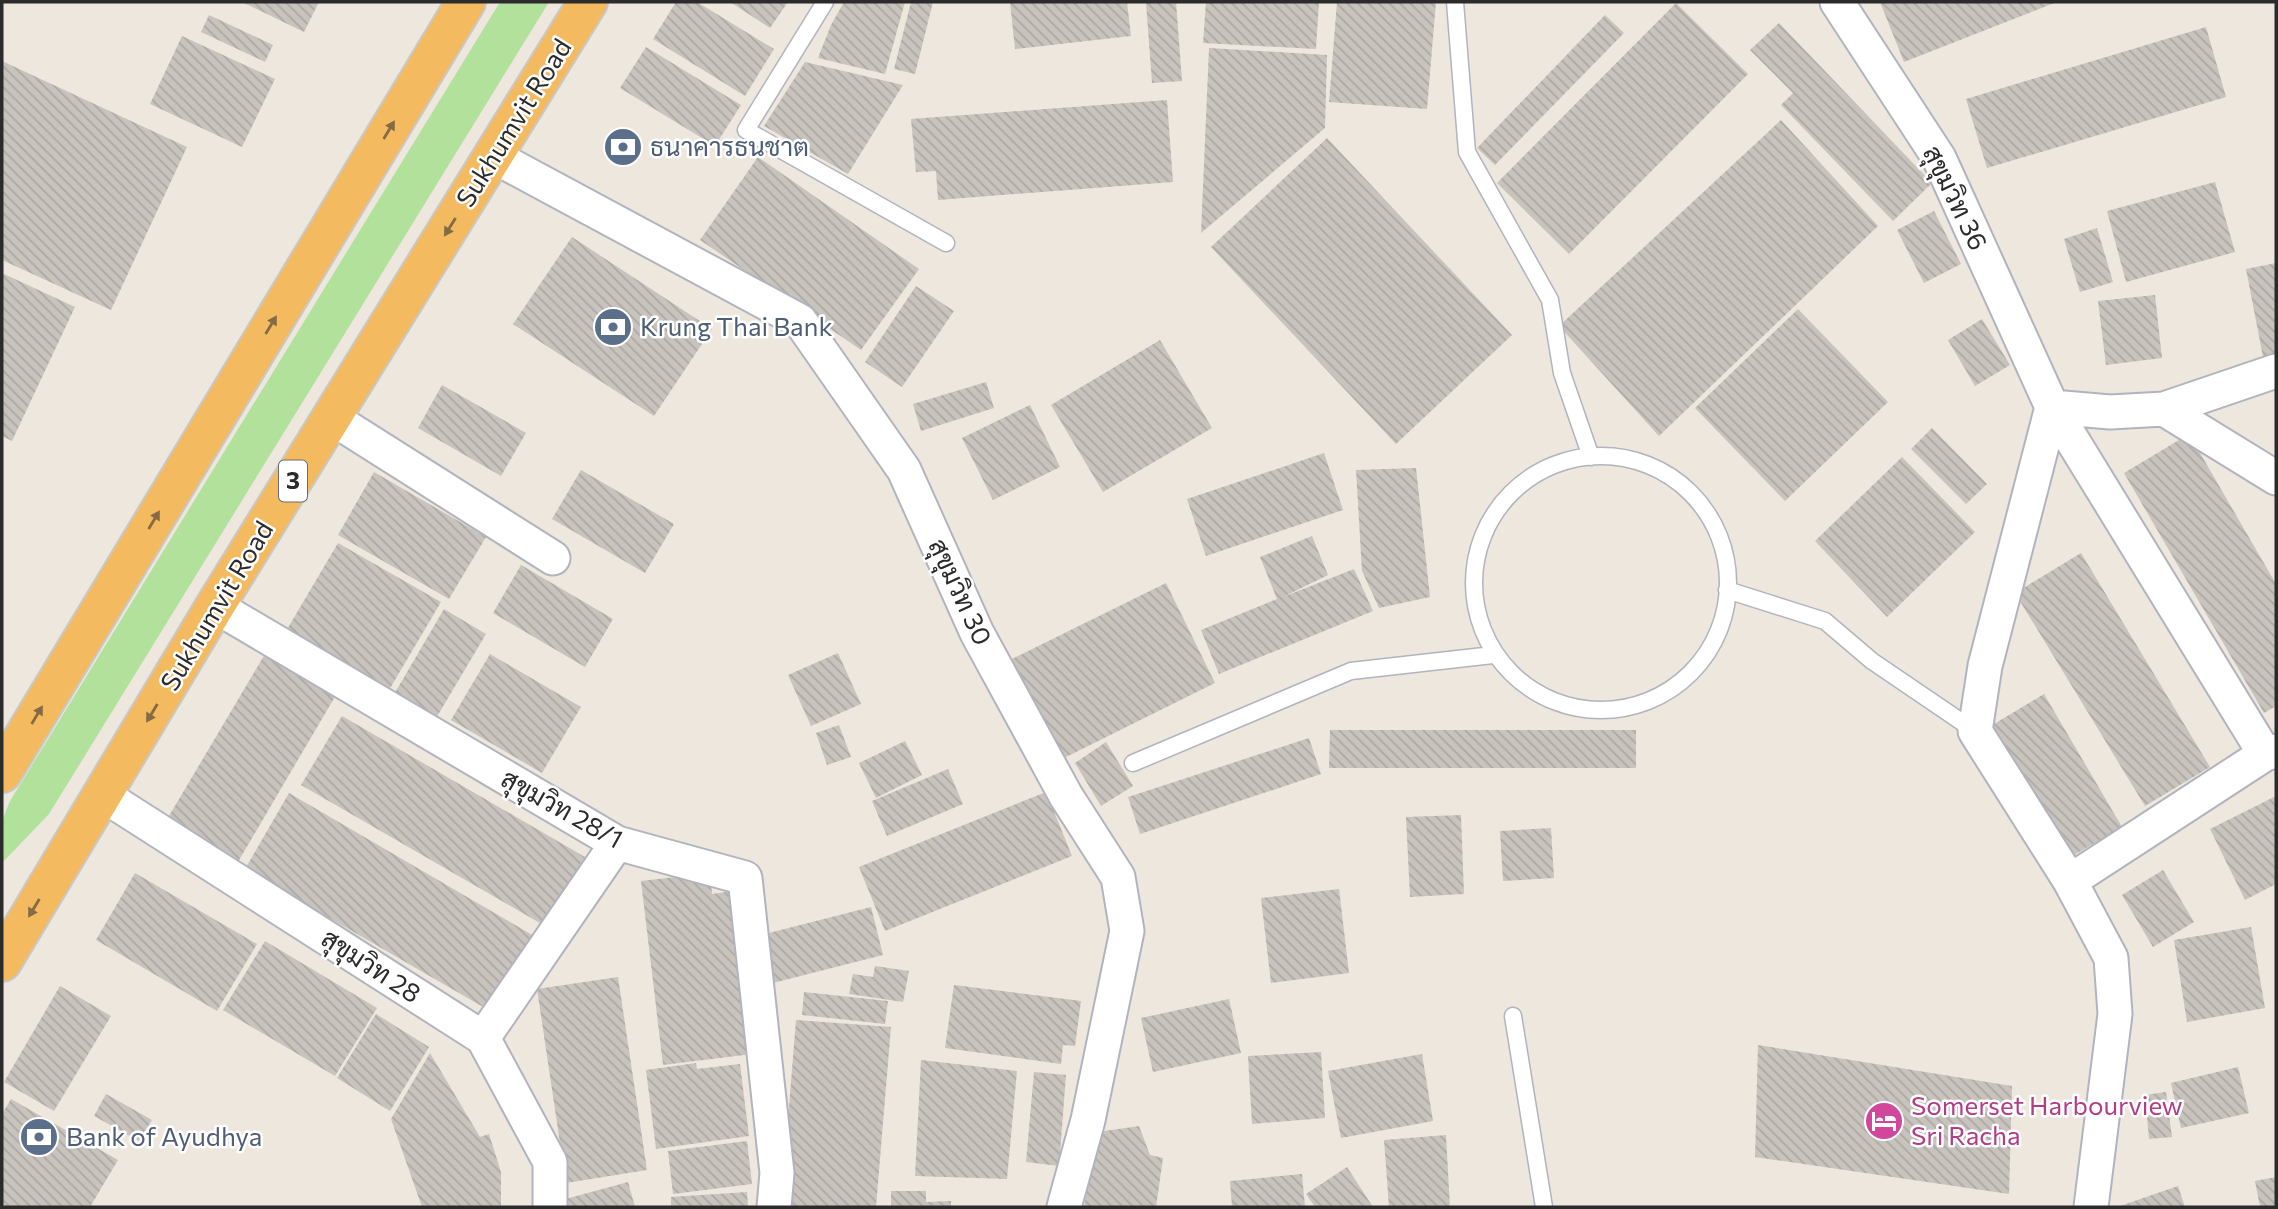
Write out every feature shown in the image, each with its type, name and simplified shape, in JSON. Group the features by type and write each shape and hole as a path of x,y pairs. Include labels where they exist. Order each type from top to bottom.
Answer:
{"highway":[{"path":"2,773 466,2"},
{"name":"Sukhumvit Road","path":"2,962 215,606 588,2"}],"street":[{"name":"สุขุมวิท 36","path":"1837,2 1939,158 2052,407 2271,752"},
{"name":"สุขุมวิท 30","path":"493,156 800,321 904,470 977,633 1066,796 1118,877 1127,931 1088,1120 1064,1207"},
{"path":"2091,1207 2115,1014 2111,958 2070,881 1975,731 1985,666 2052,407 2110,412 2164,409 2276,372"},
{"path":"2164,409 2276,478"},
{"path":"332,418 553,558"},
{"name":"สุขุมวิท 28/1","path":"215,606 617,844 744,878 777,1173 774,1207"},
{"path":"2070,881 2271,752"},
{"name":"สุขุมวิท 28","path":"103,795 483,1038 550,1162 550,1207"},
{"path":"483,1038 617,844"}],"lane":[{"path":"825,2 746,130 946,243"},
{"path":"1455,2 1467,152 1550,300 1562,373 1591,457"},
{"path":"1616,456 1656,467 1690,490 1715,524 1728,563 1727,607 1712,647 1684,681 1646,703 1604,712 1560,705 1521,685 1493,655 1476,617 1472,576 1482,535 1503,500 1536,473 1574,458 1591,457 1616,456"},
{"path":"1727,590 1825,621 1871,661 1975,731"},
{"path":"1133,763 1351,671 1493,655"},
{"path":"1513,1016 1544,1207"}],"green space":[{"path":"500,2 549,2 49,814 2,863 2,821 10,801"}],"building":[{"path":"242,2 319,2 304,32"},
{"path":"676,2 697,2 774,49 745,96 653,39"},
{"path":"730,2 788,2 770,28"},
{"path":"844,2 905,2 885,74 818,58 831,25"},
{"path":"911,2 933,2 915,74 894,69"},
{"path":"1010,2 1127,2 1131,36 1015,49"},
{"path":"1146,2 1176,2 1182,81 1152,83"},
{"path":"1206,2 1319,2 1316,49 1203,43"},
{"path":"1337,2 1436,2 1427,109 1329,102"},
{"path":"1880,2 2057,2 1904,62"},
{"path":"1676,3 1748,74 1569,254 1497,183"},
{"path":"209,15 273,45 265,62 201,32"},
{"path":"1605,15 1624,33 1495,165 1477,148"},
{"path":"1779,23 1932,183 1893,221 1781,105 1793,93 1750,50"},
{"path":"2206,27 2226,97 1987,168 1966,99"},
{"path":"182,36 275,79 242,147 150,104"},
{"path":"646,47 741,105 715,146 620,88"},
{"path":"1209,48 1327,55 1325,128 1201,233"},
{"path":"2,61 187,147 111,310 2,260"},
{"path":"805,62 903,85 848,174 764,126"},
{"path":"1167,100 1173,182 938,200 936,171 916,172 911,119"},
{"path":"1781,120 1878,226 1659,436 1559,326"},
{"path":"1327,138 1512,335 1396,444 1211,247"},
{"path":"758,157 919,269 861,350 700,240"},
{"path":"2215,182 2235,252 2126,282 2107,211"},
{"path":"1934,211 1961,264 1924,283 1897,230"},
{"path":"2097,228 2113,282 2080,292 2064,239"},
{"name":"Krung Thai Bank","path":"572,237 712,329 654,416 513,324"},
{"path":"2276,263 2276,355 2263,357 2246,269"},
{"path":"2,273 75,307 12,441 2,436"},
{"path":"916,286 954,311 902,387 865,362"},
{"path":"2155,295 2162,358 2106,365 2098,301"},
{"path":"1798,309 1888,402 1785,501 1695,408"},
{"path":"1982,319 2010,365 1975,386 1948,340"},
{"path":"1160,340 1212,428 1103,492 1051,405"},
{"path":"986,382 994,408 921,431 913,404"},
{"path":"442,385 526,433 501,476 418,428"},
{"path":"1030,405 1060,467 993,500 962,438"},
{"path":"1932,428 1987,484 1966,504 1911,449"},
{"path":"2189,434 2276,584 2276,706 2264,713 2124,473"},
{"path":"1324,453 1343,510 1206,556 1187,499"},
{"path":"1902,457 1975,532 1887,617 1815,541"},
{"path":"1416,468 1430,597 1379,608 1362,571 1356,470"},
{"path":"581,470 674,524 645,573 552,519"},
{"path":"374,472 486,537 449,599 338,535"},
{"path":"1312,536 1328,575 1283,597 1354,569 1373,611 1219,674 1201,630 1277,599 1260,557"},
{"path":"338,543 441,602 389,690 286,631"},
{"path":"2081,553 2210,767 2145,806 2015,593"},
{"path":"521,565 613,619 585,667 493,613"},
{"path":"1166,583 1215,683 1058,761 1010,660"},
{"path":"444,609 486,634 435,720 393,696"},
{"path":"838,653 861,704 811,726 788,675"},
{"path":"265,654 336,695 235,867 163,826"},
{"path":"490,654 581,707 542,773 451,720"},
{"path":"2044,694 2122,827 2062,862 1984,730"},
{"path":"342,716 585,857 545,926 301,785"},
{"path":"839,725 851,757 827,765 816,733"},
{"path":"1330,730 1636,730 1636,768 1329,768"},
{"path":"1309,738 1321,774 1140,834 1128,797"},
{"path":"905,741 922,775 876,798 859,763"},
{"path":"1106,742 1133,786 1101,806 1075,763"},
{"path":"948,769 963,804 887,836 872,801"},
{"path":"1046,792 1072,856 885,931 859,867"},
{"path":"289,793 534,936 490,1011 245,869"},
{"path":"2276,796 2276,884 2245,900 2210,829"},
{"path":"1461,815 1464,894 1410,897 1406,817"},
{"path":"1551,828 1554,878 1503,881 1500,831"},
{"path":"2163,870 2194,922 2153,947 2122,895"},
{"path":"135,873 257,944 217,1011 96,940"},
{"path":"710,873 712,894 732,891 752,1054 663,1065 641,881"},
{"path":"1339,889 1349,973 1271,983 1261,898"},
{"path":"871,907 883,955 773,983 761,935"},
{"path":"2251,927 2265,1008 2187,1022 2174,940"},
{"path":"265,941 377,1008 335,1076 223,1010"},
{"path":"875,966 909,971 903,1002 849,994 853,974 873,977"},
{"path":"618,977 647,1170 566,1183 537,989"},
{"path":"954,985 1081,1001 1075,1046 1063,1045 1061,1064 945,1048"},
{"path":"60,986 111,1016 54,1111 4,1082"},
{"path":"804,992 888,1001 885,1024 802,1015"},
{"path":"1229,999 1241,1053 1153,1072 1141,1018"},
{"path":"376,1014 429,1047 390,1111 337,1078"},
{"path":"796,1020 891,1027 876,1207 781,1207"},
{"name":"Somerset Harbourview Sri Racha","path":"1758,1045 2012,1086 2009,1194 1755,1157"},
{"path":"1321,1052 1325,1118 1252,1124 1248,1056"},
{"path":"430,1053 480,1137 489,1134 501,1172 501,1207 422,1207 391,1119"},
{"path":"1422,1054 1433,1121 1341,1138 1328,1071"},
{"path":"921,1060 1017,1071 1007,1179 915,1176"},
{"path":"696,1063 697,1069 740,1064 749,1136 656,1149 646,1070"},
{"path":"2238,1067 2249,1113 2181,1128 2171,1083"},
{"path":"1034,1072 1066,1075 1059,1166 1026,1162"},
{"path":"2166,1092 2172,1137 2149,1139 2145,1095"},
{"path":"106,1094 152,1120 139,1141 94,1116"},
{"name":"Bank of Ayudhya","path":"11,1099 118,1160 90,1207 2,1206 2,1114"},
{"path":"1139,1126 1150,1155 1163,1158 1156,1207 1084,1207 1098,1132"},
{"path":"1446,1135 1450,1207 1389,1207 1384,1140"},
{"path":"747,1141 752,1184 673,1194 668,1151"},
{"path":"1347,1167 1373,1207 1315,1207 1306,1194"},
{"path":"1302,1174 1305,1207 1232,1207 1230,1181"},
{"path":"2276,1177 2276,1207 2260,1207 2255,1181"},
{"path":"628,1182 635,1207 560,1207 558,1201"},
{"path":"2178,1186 2185,1207 2117,1207"},
{"path":"891,1191 926,1191 926,1202 951,1201 951,1207 891,1207"},
{"path":"747,1192 748,1207 671,1207 671,1197"}],"place":[{"name":"ธนาคารธนชาต","path":"623,147"},
{"name":"Krung Thai Bank","path":"613,327"},
{"name":"Somerset Harbourview Sri Racha","path":"1884,1121"},
{"name":"Bank of Ayudhya","path":"39,1137"}]}
